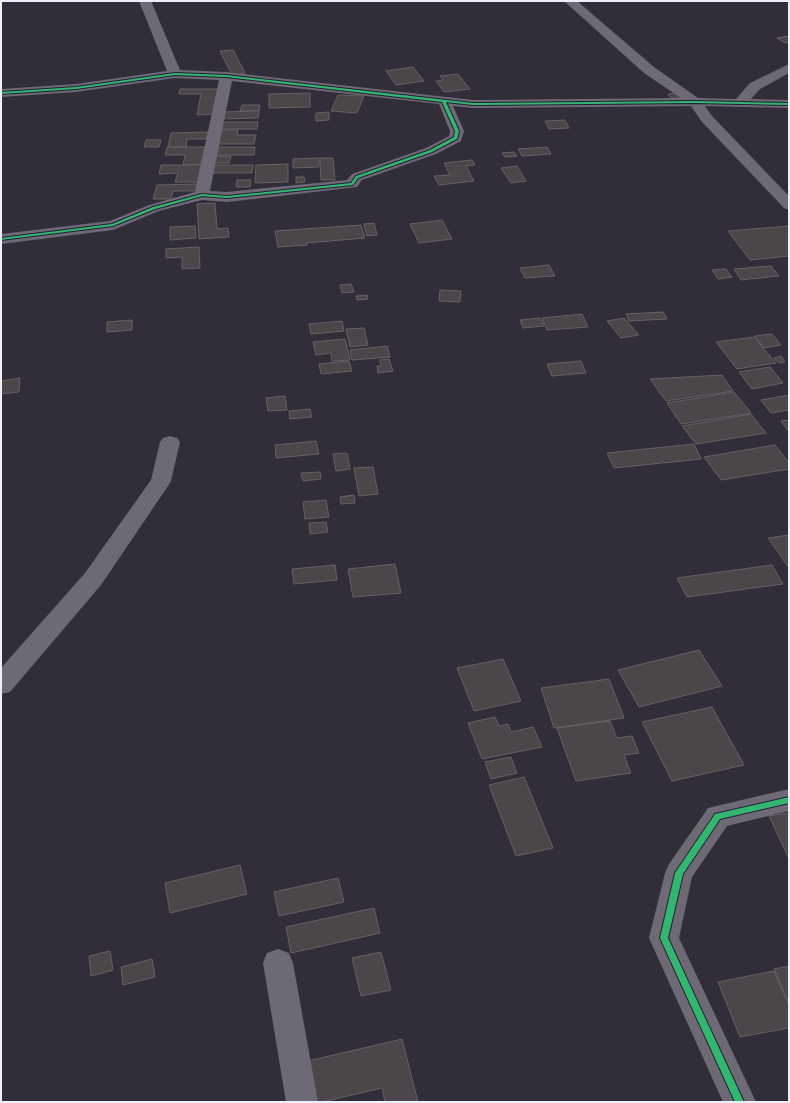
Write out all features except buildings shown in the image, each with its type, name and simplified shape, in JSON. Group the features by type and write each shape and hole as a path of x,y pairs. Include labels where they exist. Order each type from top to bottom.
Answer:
{"street":[{"path":"145,1 175,74"},
{"path":"570,1 649,70 695,102 707,119 789,205"},
{"path":"741,102 755,86 789,68"},
{"path":"1,93 76,88 175,74 226,76 473,104 695,102 789,104"},
{"path":"202,195 226,76"},
{"path":"1,239 113,225 154,208 202,195 227,197 352,184 357,177 431,151 456,138 457,131 444,101"},
{"path":"1,685 93,579 161,481 170,442"},
{"path":"740,1102 664,938 679,873 718,816 789,800"},
{"path":"278,963 302,1102"}],"cycle path":[{"path":"1,93 76,88 175,74 226,76 473,104 695,102 789,104"},
{"path":"1,239 113,225 154,208 202,195 227,197 352,184 357,177 431,151 456,138 457,131 444,101"},
{"path":"740,1102 664,938 679,873 718,816 789,800"}]}
